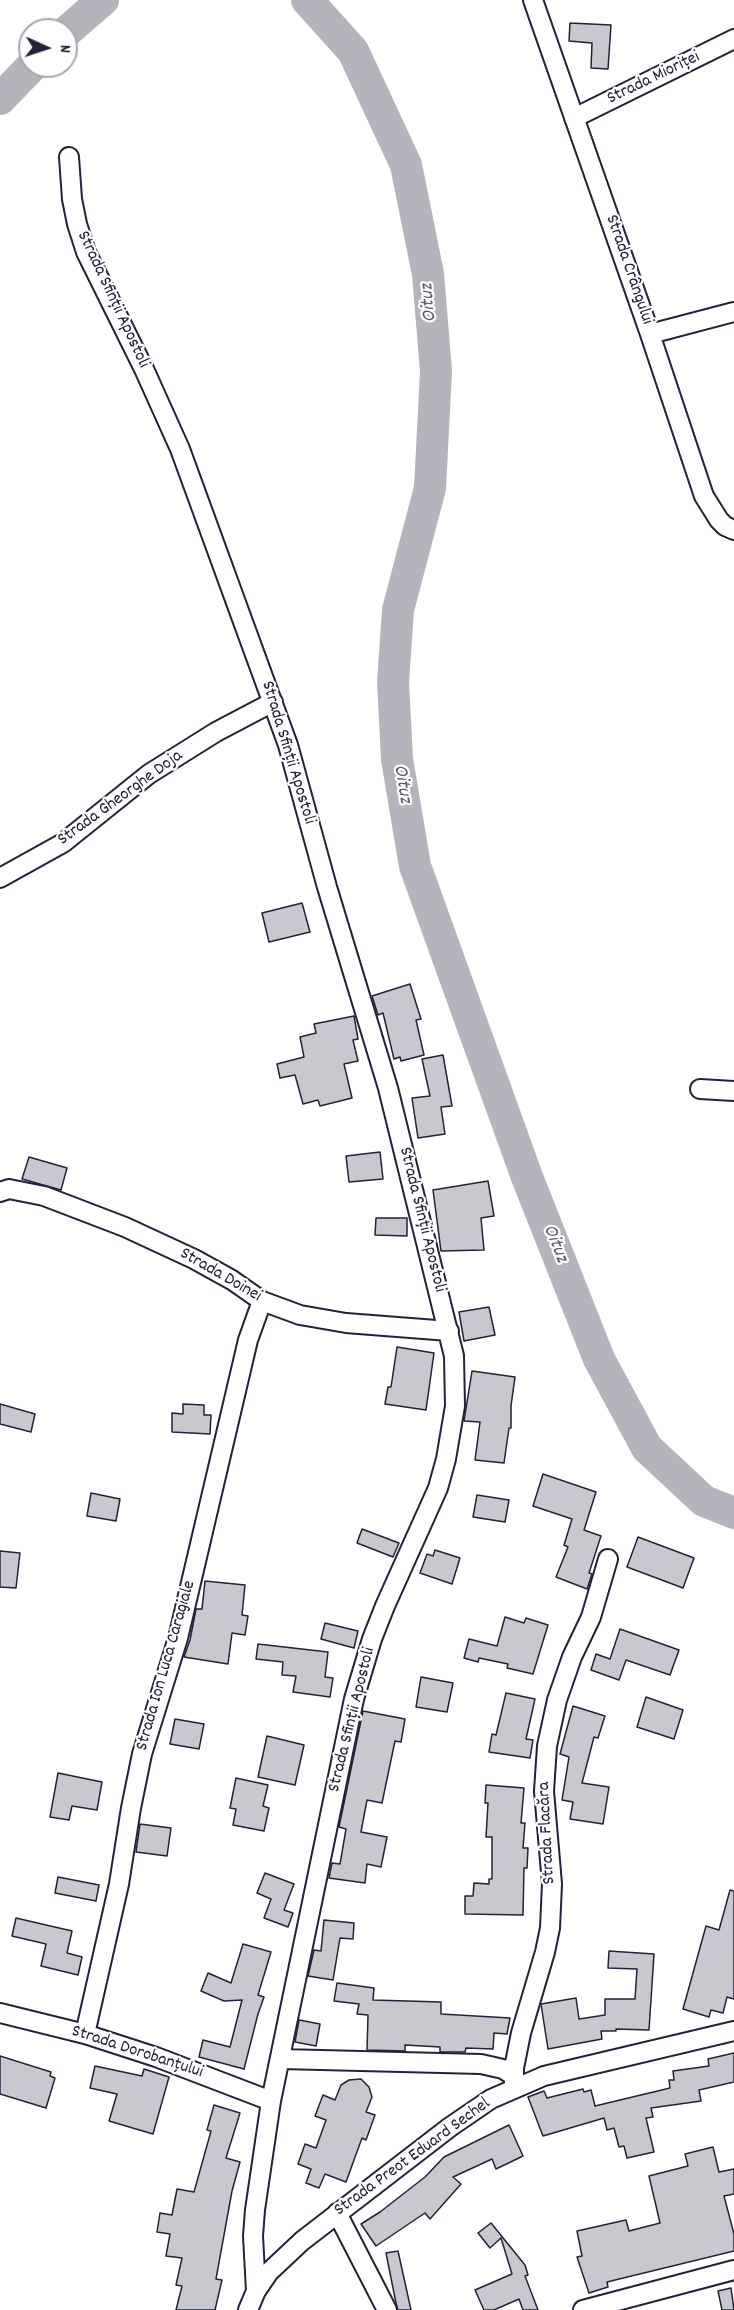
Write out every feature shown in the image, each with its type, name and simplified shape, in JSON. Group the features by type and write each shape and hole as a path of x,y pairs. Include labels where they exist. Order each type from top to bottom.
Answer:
{"street":[{"name":"Strada Crângului","path":"533,0 650,333 704,496 713,513 724,526 734,530"},
{"name":"Strada Mioriței","path":"574,118 734,39"},
{"name":"Strada Sfinții Apostoli","path":"69,157 76,224 86,252 144,369 180,449 273,702 302,791 330,898 388,1088 454,1356 456,1383 452,1433 438,1488 379,1622 354,1699 271,2101 255,2210 253,2236 256,2291 248,2310"},
{"path":"650,333 734,312"},
{"name":"Strada Gheorghe Doja","path":"0,878 63,843 149,774 216,732 273,702"},
{"path":"700,1089 734,1092"},
{"name":"Strada Doinei","path":"0,1192 9,1189 44,1196 125,1227 194,1259 232,1280 262,1301 300,1316 449,1331"},
{"name":"Strada Ion Luca Caragiale","path":"85,2034 119,1884 142,1754 178,1638 248,1340 262,1301"},
{"name":"Strada Flacăra","path":"514,2082 521,2033 550,1928 552,1884 544,1791 552,1723 557,1700 572,1657 591,1617 608,1559"},
{"name":"Strada Dorobanțului","path":"0,2013 85,2034 184,2067 271,2101"},
{"name":"Strada Preot Eduard Sechel","path":"256,2291 285,2255 466,2115 514,2082 734,2031"},
{"path":"281,2059 482,2064 503,2069 514,2082"},
{"path":"337,2213 387,2310"},
{"path":"584,2310 734,2270"}],"building":[{"path":"570,23 611,25 608,69 591,68 592,43 569,41"},
{"path":"302,903 310,932 269,942 262,913"},
{"path":"410,984 421,1019 416,1020 424,1055 401,1061 400,1057 394,1059 383,1013 378,1015 372,996"},
{"path":"354,1016 358,1039 353,1040 358,1061 344,1064 352,1098 320,1106 318,1100 303,1104 295,1075 280,1078 277,1064 304,1057 300,1037 316,1033 314,1024"},
{"path":"443,1055 452,1106 441,1107 445,1134 418,1138 412,1098 430,1096 422,1059"},
{"path":"380,1152 383,1179 349,1182 346,1156"},
{"path":"29,1157 67,1168 61,1190 22,1179"},
{"path":"488,1181 494,1216 481,1218 484,1250 441,1251 433,1190"},
{"path":"376,1218 407,1218 407,1236 375,1235"},
{"path":"489,1307 495,1335 464,1341 459,1312"},
{"path":"397,1347 434,1353 426,1410 385,1404 388,1387 391,1387"},
{"path":"472,1371 515,1377 511,1428 509,1428 504,1463 475,1460 480,1422 464,1421"},
{"path":"0,1404 35,1414 31,1432 0,1424"},
{"path":"183,1404 204,1405 204,1415 211,1415 210,1434 172,1432 172,1413 183,1414"},
{"path":"543,1474 596,1492 584,1530 601,1536 589,1573 592,1574 587,1589 556,1577 568,1547 564,1545 572,1519 533,1506"},
{"path":"91,1493 120,1499 116,1521 87,1516"},
{"path":"477,1495 509,1500 505,1522 473,1517"},
{"path":"362,1529 399,1543 393,1557 357,1543"},
{"path":"638,1537 694,1558 683,1588 627,1567"},
{"path":"435,1550 460,1558 452,1584 420,1573 427,1554 433,1556"},
{"path":"0,1551 20,1553 16,1588 0,1587"},
{"path":"205,1581 245,1585 242,1615 248,1616 245,1635 232,1633 228,1664 184,1657 196,1609 202,1609"},
{"path":"505,1617 524,1623 526,1618 548,1625 533,1674 507,1668 508,1664 479,1658 478,1662 464,1658 469,1639 497,1646"},
{"path":"325,1623 358,1631 354,1648 321,1639"},
{"path":"620,1629 679,1650 670,1675 626,1660 619,1680 591,1670 596,1654 610,1659"},
{"path":"258,1644 328,1652 325,1677 333,1678 330,1697 293,1692 296,1676 282,1675 283,1662 256,1659"},
{"path":"421,1677 453,1683 447,1712 416,1707"},
{"path":"506,1693 535,1699 526,1739 533,1740 530,1758 489,1752 492,1734 496,1735"},
{"path":"646,1697 683,1710 674,1739 637,1727"},
{"path":"573,1706 605,1716 598,1738 594,1737 582,1783 609,1787 603,1824 570,1819 573,1802 562,1800 569,1757 560,1754"},
{"path":"363,1711 405,1719 401,1742 395,1741 382,1803 367,1800 361,1832 387,1837 381,1867 367,1864 365,1883 329,1878 332,1863 340,1864 346,1829 339,1827"},
{"path":"175,1719 204,1724 199,1749 170,1744"},
{"path":"267,1736 304,1745 295,1785 258,1777"},
{"path":"58,1773 102,1782 97,1810 72,1806 69,1820 50,1817"},
{"path":"236,1778 268,1785 263,1806 269,1808 264,1831 233,1825 236,1809 230,1808"},
{"path":"486,1785 524,1788 521,1823 525,1823 523,1848 528,1848 527,1868 524,1868 523,1915 465,1914 465,1896 473,1896 474,1883 489,1884 489,1879 492,1879 492,1837 486,1837 488,1803 485,1803"},
{"path":"140,1824 171,1828 167,1856 136,1852"},
{"path":"265,1873 294,1884 284,1910 293,1913 288,1927 264,1918 271,1899 257,1893"},
{"path":"58,1877 99,1885 96,1901 55,1893"},
{"path":"730,1890 734,1891 734,1999 727,1997 723,2013 711,2010 709,2017 683,2009 706,1926 719,1930"},
{"path":"16,1918 72,1931 67,1953 82,1957 78,1975 41,1966 46,1944 12,1936"},
{"path":"324,1920 354,1923 353,1939 340,1938 333,1980 308,1976 314,1950 321,1951"},
{"path":"243,1944 271,1952 258,1995 264,1997 244,2069 199,2057 203,2040 230,2047 242,2000 224,2001 201,1991 208,1973 231,1983"},
{"path":"609,1951 654,1954 649,2030 601,2031 602,2039 548,2049 541,2004 576,1998 579,2019 605,2015 605,1999 635,1999 637,1969 608,1968"},
{"path":"337,1983 374,1988 373,2000 441,2002 441,2014 510,2018 507,2034 494,2033 493,2049 466,2048 465,2052 440,2052 440,2047 405,2045 405,2051 367,2050 368,2015 357,2014 359,2004 334,2001"},
{"path":"299,2020 320,2024 316,2046 295,2042"},
{"path":"734,2053 734,2082 699,2090 701,2101 651,2108 653,2117 646,2118 654,2152 627,2158 624,2146 619,2147 614,2128 607,2130 604,2118 543,2136 528,2097 544,2091 547,2098 583,2089 584,2092 591,2090 595,2106 670,2088 669,2080 674,2080 673,2071 709,2066 708,2059"},
{"path":"0,2056 51,2072 50,2076 55,2078 46,2108 0,2094"},
{"path":"95,2066 142,2076 144,2069 169,2077 153,2134 109,2121 117,2094 90,2088"},
{"path":"361,2079 369,2087 372,2097 366,2112 375,2115 366,2140 362,2138 346,2182 325,2174 319,2188 306,2183 311,2169 298,2164 305,2144 316,2148 326,2120 315,2116 323,2095 335,2100 341,2085 349,2080"},
{"path":"214,2105 240,2113 226,2158 240,2162 232,2191 216,2279 222,2280 215,2310 176,2310 182,2286 176,2285 182,2258 166,2256 170,2234 157,2232 160,2213 172,2215 177,2189 194,2192 211,2131 207,2130"},
{"path":"509,2125 523,2156 496,2169 492,2159 453,2177 461,2184 430,2219 425,2213 376,2246 361,2224 425,2177 444,2157"},
{"path":"713,2147 719,2172 734,2169 734,2194 724,2196 734,2234 734,2251 607,2282 608,2287 589,2293 577,2257 582,2256 577,2231 626,2220 629,2231 660,2223 649,2176 688,2166 685,2154"},
{"path":"491,2223 525,2265 528,2275 525,2276 538,2310 523,2310 519,2299 494,2310 484,2310 475,2290 512,2274 501,2238 490,2248 478,2233"},
{"path":"398,2251 411,2310 398,2310 396,2303 386,2253"},
{"path":"731,2288 734,2310 722,2310 718,2291"}],"waterway":[{"name":"Oituz","path":"78,22 103,0"},
{"name":"Oituz","path":"307,0 353,51 406,165 428,274 436,371 430,488 398,610 393,682 397,759 415,866 527,1177 599,1359 647,1448 704,1501 734,1513"},
{"name":"Oituz","path":"0,99 20,78"}]}
